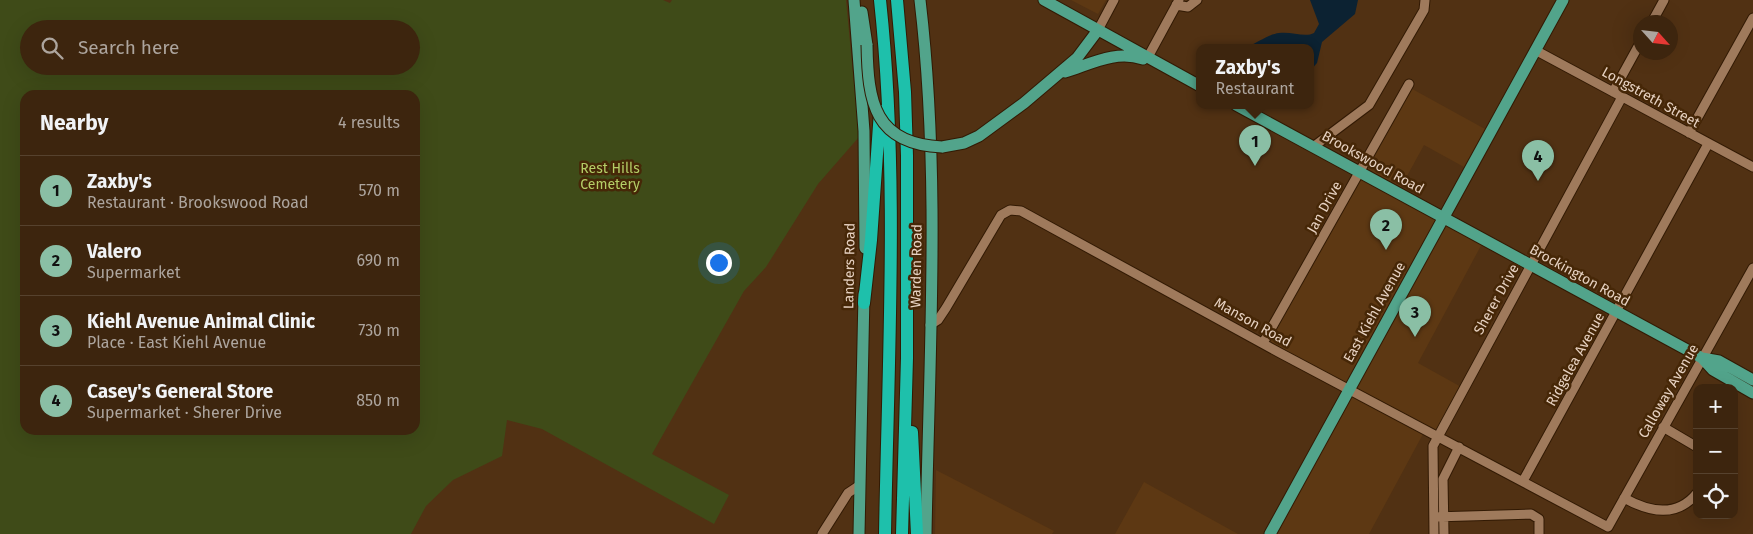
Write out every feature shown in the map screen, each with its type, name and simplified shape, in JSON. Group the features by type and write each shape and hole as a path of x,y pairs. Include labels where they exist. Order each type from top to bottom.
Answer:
{"highway":[{"path":"880,0 886,71 891,212 885,534"},
{"path":"897,0 905,92 907,156 907,358 902,534"},
{"path":"864,303 879,136 880,94 886,71"},
{"path":"907,358 917,534"}],"main road":[{"name":"Landers Road","path":"854,0 864,131 864,303 859,534"},
{"path":"861,0 867,45 868,84 872,103 884,123 899,136 922,146 942,147 979,136 1024,103 1077,58 1098,30"},
{"name":"Warden Road","path":"920,0 926,43 931,128 926,534"},
{"path":"1044,0 1196,84"},
{"name":"East Kiehl Avenue","path":"1270,534 1563,0"},
{"path":"1060,73 1113,55 1132,55 1161,64"},
{"name":"Brookswood Road","path":"1244,109 1443,218"},
{"name":"Brockington Road","path":"1443,218 1702,358 1719,361 1753,380"},
{"name":"Brockington Road","path":"1702,358 1713,370 1753,393"}],"street":[{"path":"1098,30 1114,0"},
{"path":"1148,57 1178,2 1188,7 1197,0"},
{"path":"1313,146 1369,104 1424,10 1425,0"},
{"path":"1656,15 1664,0"},
{"path":"1689,134 1753,18"},
{"name":"Longstreth Street","path":"1536,50 1753,167"},
{"name":"Sherer Drive","path":"1434,534 1433,446 1618,95 1633,60"},
{"name":"Jan Drive","path":"1263,343 1409,84"},
{"name":"Ridgelea Avenue","path":"1523,482 1708,144"},
{"name":"Manson Road","path":"930,325 938,320 946,308 1001,215 1016,210 1608,527"},
{"name":"Calloway Avenue","path":"1608,527 1753,268"},
{"path":"1663,427 1693,445"},
{"path":"1444,534 1443,486 1446,470 1459,447"},
{"path":"1433,467 1446,470"},
{"path":"822,534 848,493 860,485"},
{"path":"1433,486 1443,486"},
{"path":"1624,498 1648,510 1664,511 1683,506 1693,496"},
{"path":"1434,517 1531,514 1539,519 1539,534"}],"shaded area":[{"path":"1071,0 1106,0 1098,14"},
{"path":"1405,85 1485,129 1464,167 1424,145 1401,187 1361,166"},
{"path":"1356,170 1484,240 1418,363 1463,388 1438,436 1423,434 1369,534 1270,534 1350,389 1263,343"},
{"path":"936,470 1054,531 1052,534 935,534"},
{"path":"1144,482 1238,534 1115,534"}],"green space":[{"name":"Rest Hills Cemetery","path":"0,0 663,0 670,3 672,0 846,0 859,137 818,184 766,267 744,291 652,454 729,495 714,524 542,429 507,420 502,456 453,480 426,506 411,534 0,534"}],"water":[{"path":"1310,0 1358,0 1355,14 1322,42 1317,63 1314,66 1314,44 1253,44 1275,34 1306,35 1314,33 1319,24"}],"place":[{"name":"Zaxby's","path":"1255,166"},
{"name":"Casey's General Store","path":"1538,181"},
{"name":"Valero","path":"1386,250"},
{"name":"Kiehl Avenue Animal Clinic","path":"1415,337"}]}
